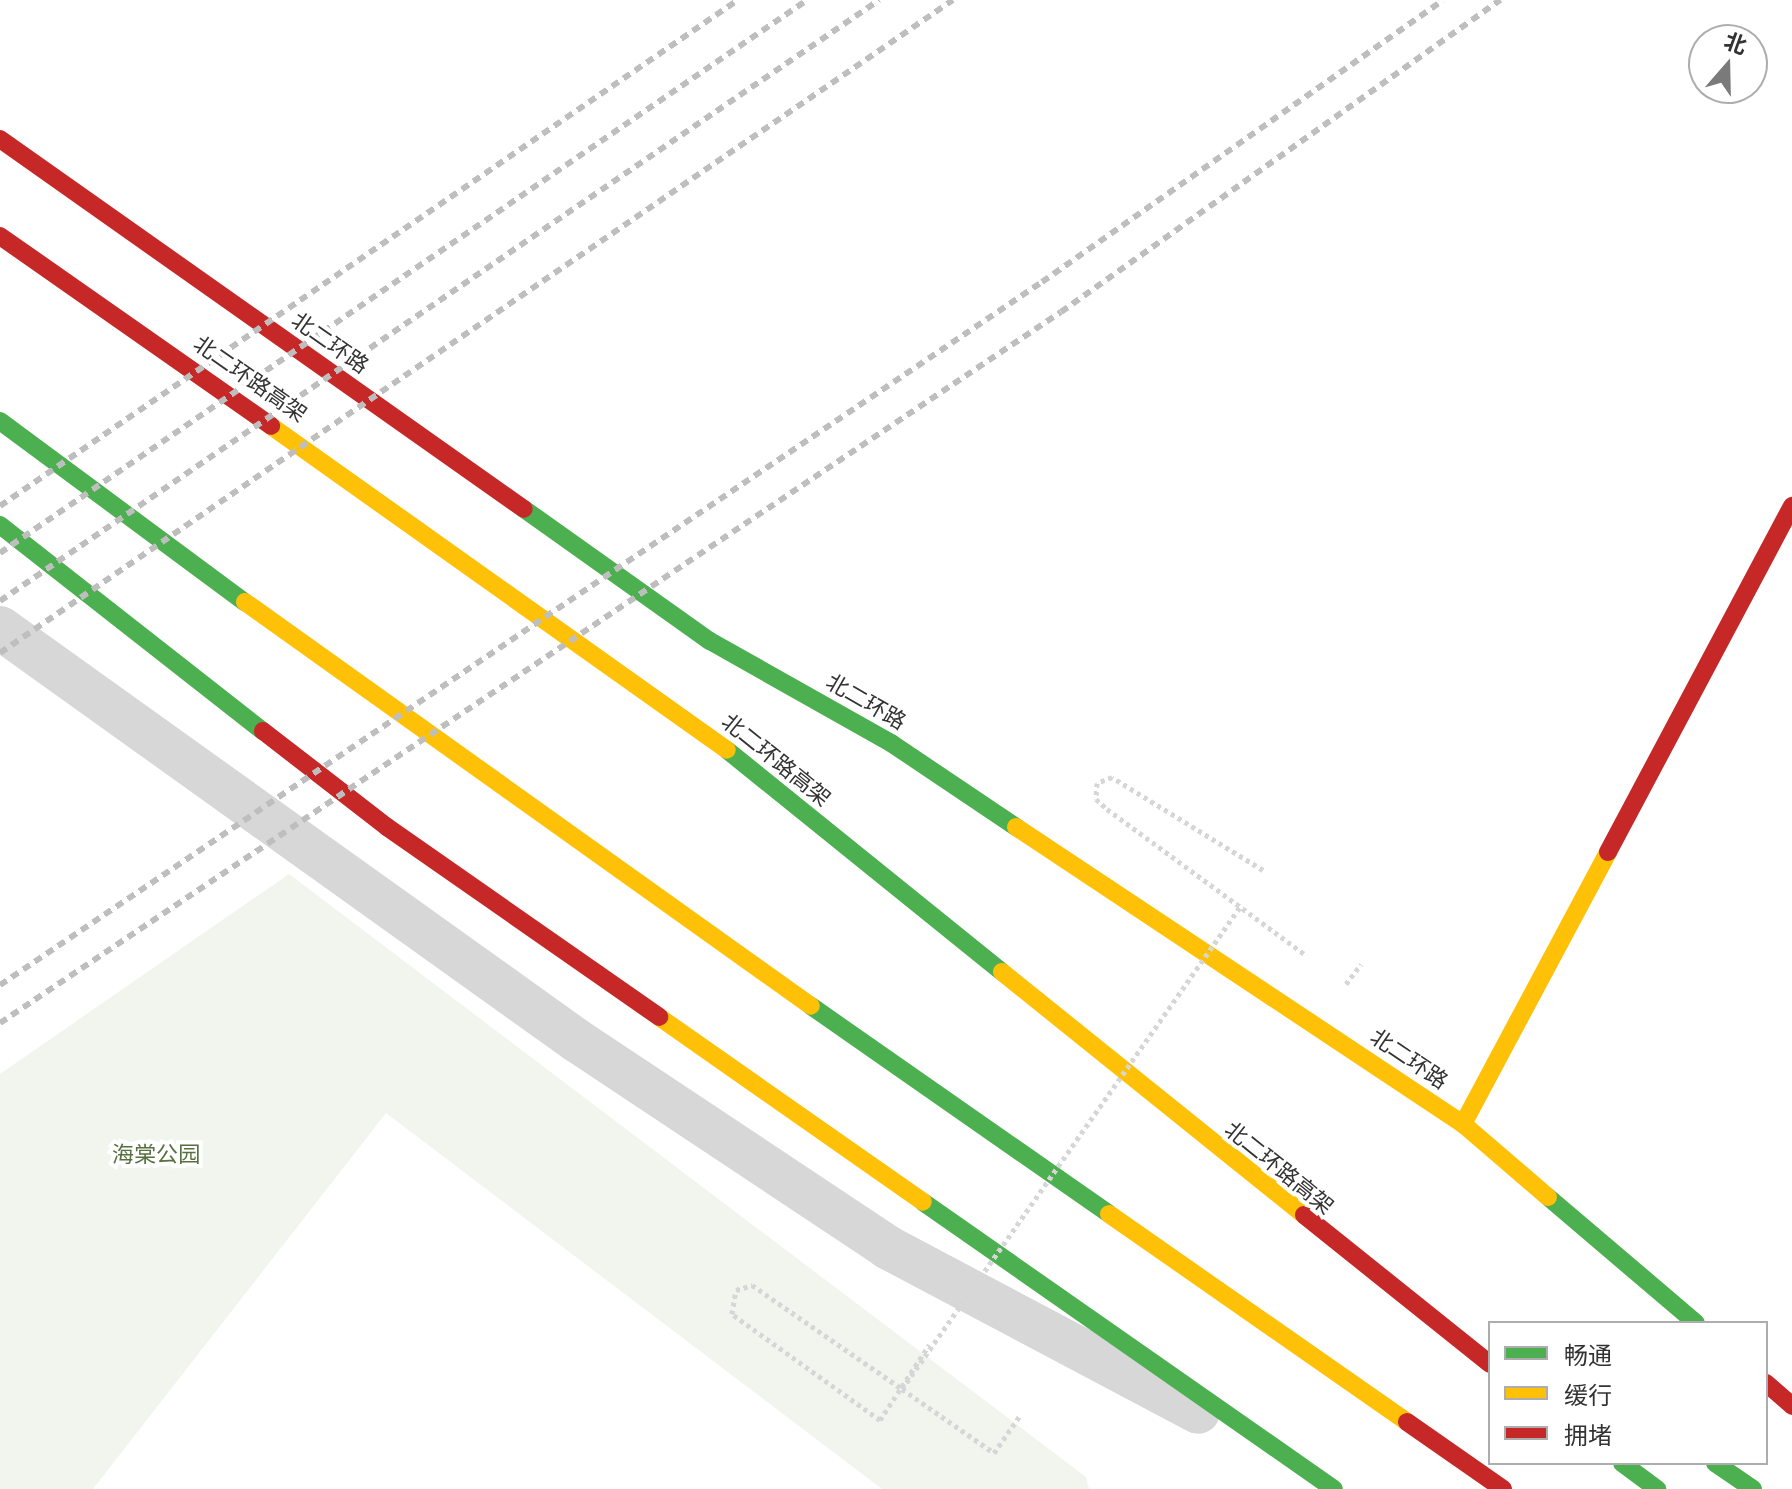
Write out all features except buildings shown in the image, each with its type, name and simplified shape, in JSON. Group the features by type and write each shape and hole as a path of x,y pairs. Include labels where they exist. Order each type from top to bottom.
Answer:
{"main road":[{"name":"北二环路","path":"0,139 710,641 891,743 1463,1124 1694,1321"},
{"name":"北二环路高架","path":"0,236 669,704 1387,1286 1488,1362"},
{"path":"0,421 501,790 1503,1489"},
{"path":"1463,1124 1792,506"},
{"path":"0,525 387,827 1307,1482"},
{"path":"1387,1286 1488,1339"},
{"path":"1339,1374 1422,1458"},
{"path":"1768,1385 1792,1406"},
{"path":"1625,1465 1657,1489"},
{"path":"1718,1465 1753,1489"}],"street":[{"path":"0,628 576,1040 887,1247 1307,1482"}],"path":[{"path":"1263,870 1112,777 1097,783 1096,799 1107,809 1312,959"},
{"path":"902,1389 1240,907"},
{"path":"1336,977 1348,985 1361,964"},
{"path":"929,1345 880,1420 732,1314 736,1290 752,1285 902,1389 994,1453 1021,1414"}],"green space":[{"name":"海棠公园","path":"289,874 1086,1477 1089,1489 882,1489 386,1113 93,1489 0,1489 0,1074"}],"railway":[{"path":"0,506 738,0"},
{"path":"0,553 807,0"},
{"path":"0,601 879,0"},
{"path":"0,653 953,0"},
{"path":"0,985 1042,282 1443,0"},
{"path":"0,1023 1061,312 1500,0"}],"traffic: fast":[{"path":"0,421 245,602"},
{"path":"524,509 710,641 891,743 1016,827"},
{"path":"0,525 263,731"},
{"path":"727,750 1002,972"},
{"path":"811,1006 1109,1214"},
{"path":"1548,1197 1694,1321"},
{"path":"923,1202 1334,1489"},
{"path":"1625,1465 1657,1489"},
{"path":"1718,1465 1753,1489"}],"traffic: slow":[{"path":"271,426 727,750"},
{"path":"245,602 811,1006"},
{"path":"1016,827 1463,1124 1548,1197"},
{"path":"1463,1124 1608,852"},
{"path":"1002,972 1304,1215"},
{"path":"659,1017 923,1202"},
{"path":"1109,1214 1407,1422"}],"traffic: jam":[{"path":"0,139 524,509"},
{"path":"0,236 271,426"},
{"path":"1608,852 1792,506"},
{"path":"263,731 387,827 659,1017"},
{"path":"1304,1215 1488,1362"},
{"path":"1768,1385 1792,1406"},
{"path":"1407,1422 1503,1489"}]}
